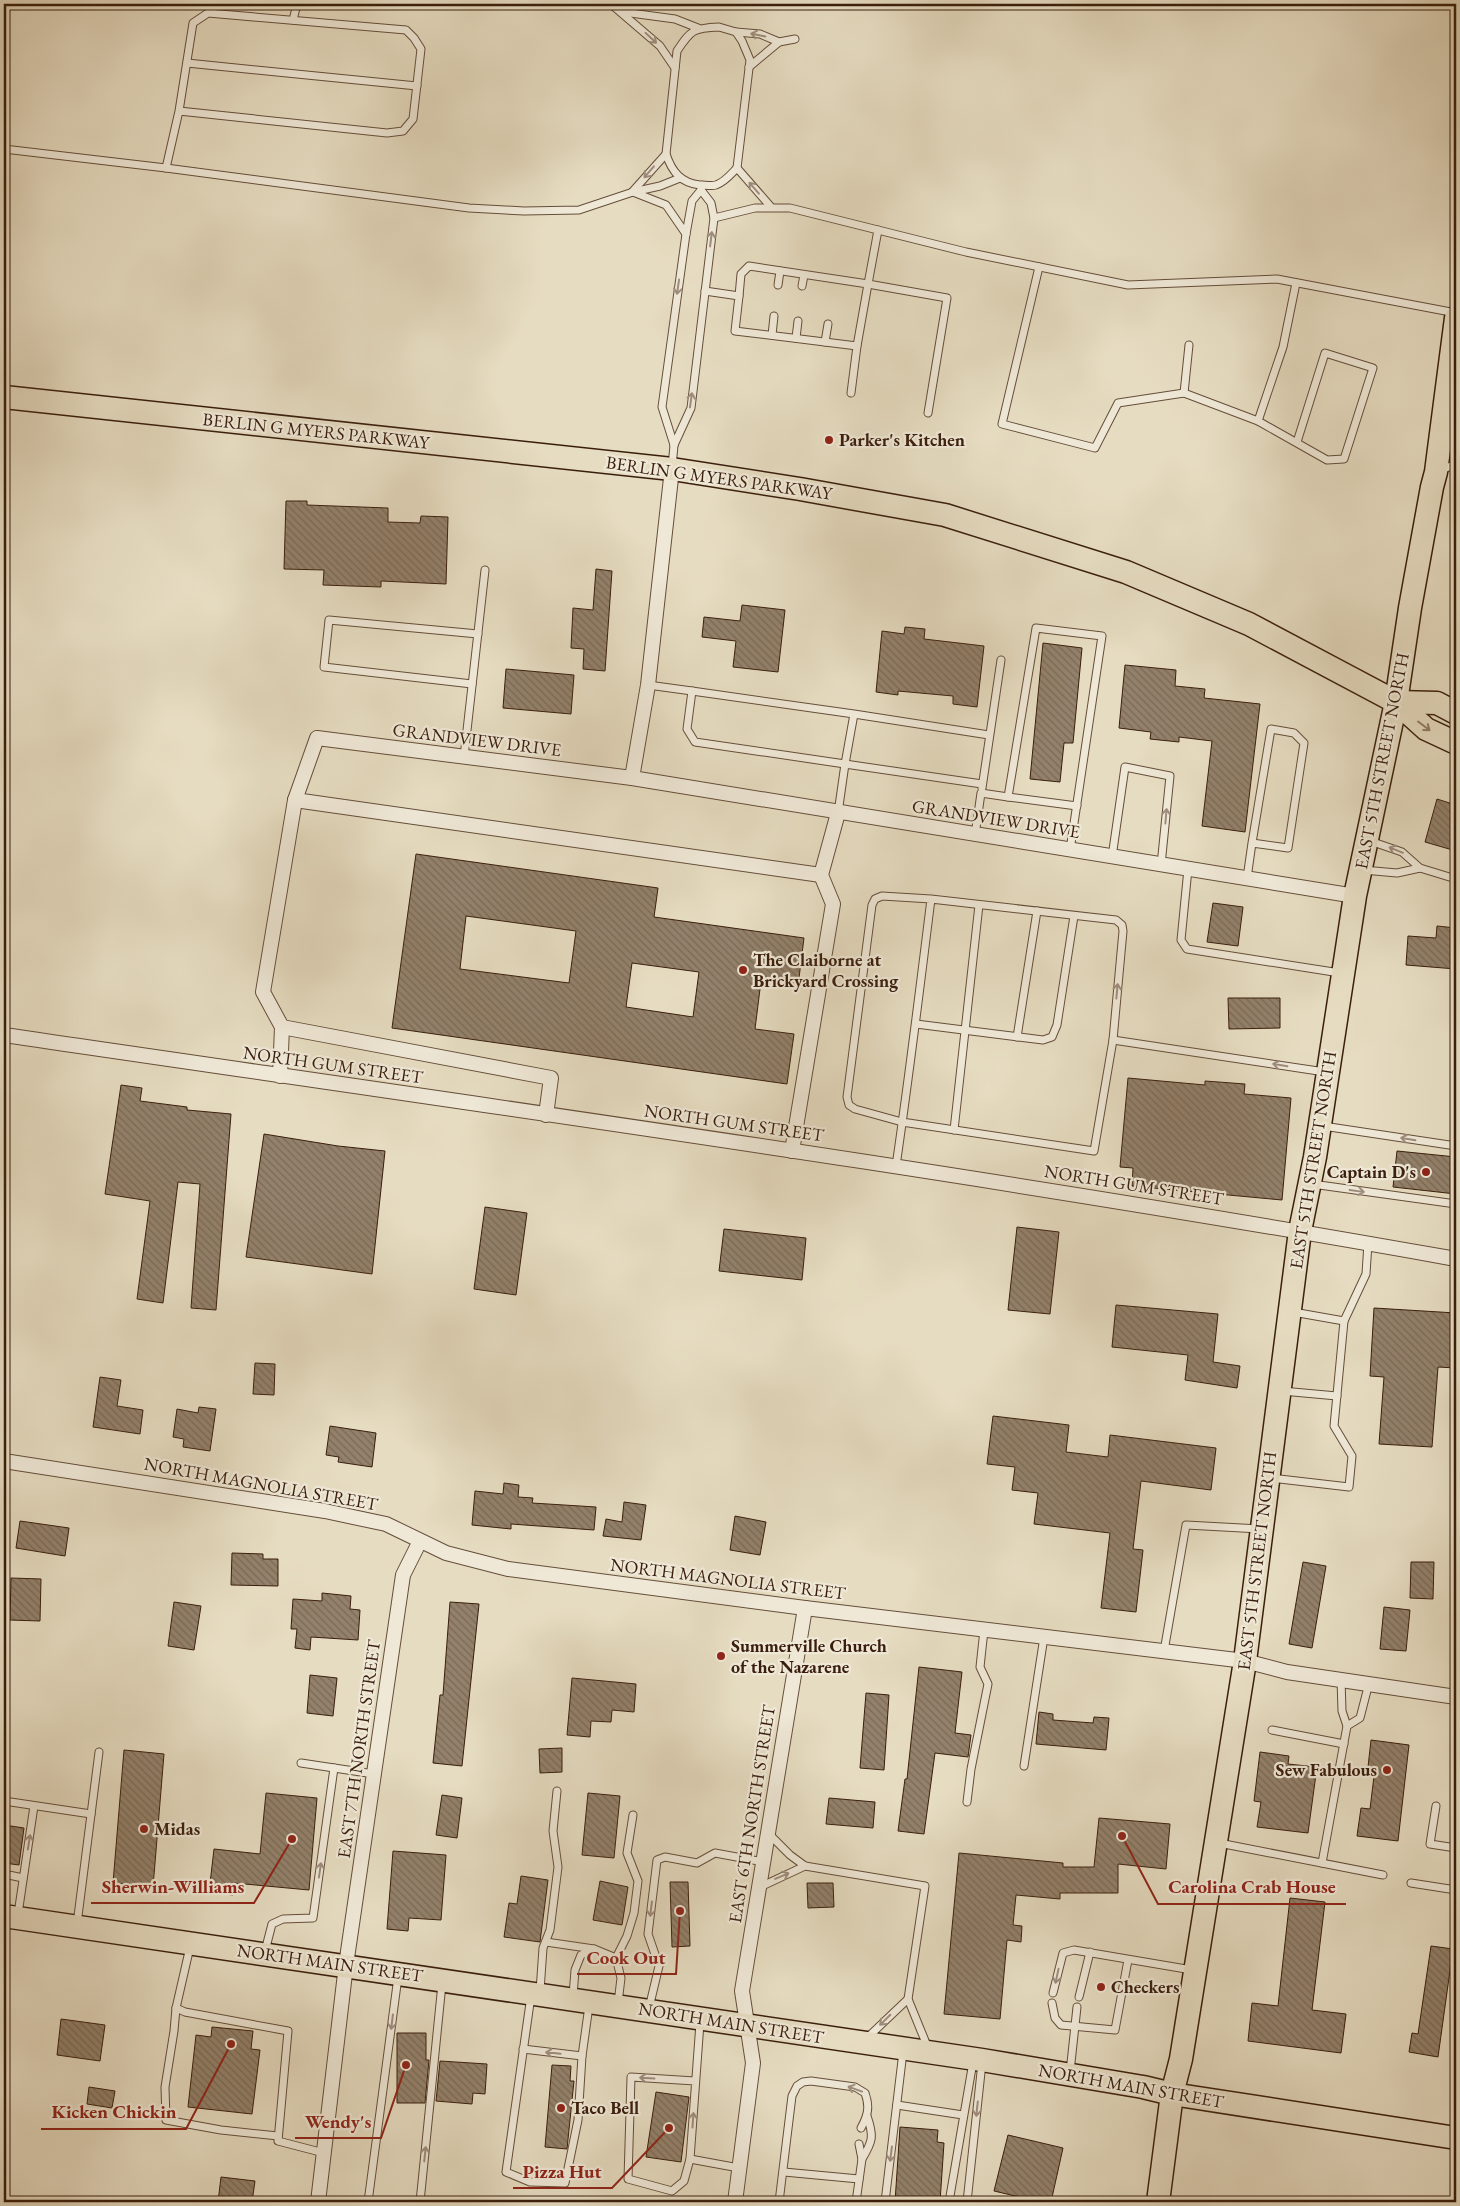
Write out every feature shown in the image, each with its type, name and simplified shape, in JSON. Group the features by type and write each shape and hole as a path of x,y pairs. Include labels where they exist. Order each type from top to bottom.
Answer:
{"main road":[{"name":"EAST 5TH STREET NORTH","path":"1158,2202 1172,2094 1182,2059 1245,1661 1300,1231 1320,1125 1355,896 1396,702 1432,487 1446,468 1456,318"},
{"name":"BERLIN G MYERS PARKWAY","path":"4,397 672,469 800,489 945,515 1126,572 1249,624 1396,702 1426,729 1456,743"},
{"name":"BERLIN G MYERS PARKWAY","path":"1396,702 1437,703 1456,713"},
{"name":"NORTH MAIN STREET","path":"10,1917 346,1965 978,2060 1172,2094 1456,2138"}],"street":[{"path":"632,778 648,685 672,469"},
{"name":"GRANDVIEW DRIVE","path":"295,800 317,738 632,778 1355,896"},
{"path":"280,1076 282,1027 263,992 295,800 821,874"},
{"path":"792,1151 833,904 821,874 838,813"},
{"path":"282,1027 551,1078 546,1115"},
{"name":"NORTH GUM STREET","path":"4,1035 896,1166 1300,1231 1456,1259"},
{"name":"NORTH MAGNOLIA STREET","path":"4,1461 325,1511 386,1524 446,1553 508,1569 805,1608 1245,1661 1287,1672 1456,1697"},
{"name":"EAST 7TH NORTH STREET","path":"318,2202 346,1965 403,1576 420,1541"},
{"name":"EAST 6TH NORTH STREET","path":"735,2201 753,2063 742,1991 805,1608"}],"lane":[{"path":"294,20 297,4"},
{"path":"611,4 623,12 660,46 674,68"},
{"path":"623,12 675,19 698,28 719,27 736,32 760,34 779,42"},
{"path":"166,168 179,111 193,23 208,13 406,30 421,49 414,120 403,131 387,132 179,111"},
{"path":"698,28 686,38 677,52 666,154 670,166 683,182 701,188 715,185 728,178 737,168 750,60 736,32"},
{"path":"749,67 779,42 795,39"},
{"path":"187,63 417,86"},
{"path":"4,149 166,168 469,208 524,211 579,210 633,192 660,186 680,178"},
{"path":"633,192 666,154"},
{"path":"737,168 772,207"},
{"path":"672,469 674,445 690,408 714,218 711,203 701,188"},
{"path":"674,445 662,407 686,234 692,201 701,188"},
{"path":"633,192 666,205 686,234"},
{"path":"714,218 755,208 790,208 966,252 1128,285 1277,279 1456,313"},
{"path":"851,393 857,346 878,230"},
{"path":"857,346 735,331 741,274 749,266 947,298 928,413"},
{"path":"1039,267 1002,424 1095,448 1118,403 1184,393 1258,420 1327,460 1344,459 1373,368 1325,353 1297,442"},
{"path":"778,285 780,271"},
{"path":"802,286 804,275"},
{"path":"834,289 835,280"},
{"path":"1258,420 1283,347 1296,283"},
{"path":"705,291 739,296"},
{"path":"772,335 774,316"},
{"path":"796,338 798,321"},
{"path":"825,342 828,324"},
{"path":"1184,393 1188,345"},
{"path":"464,758 485,570"},
{"path":"472,684 324,667 329,620 478,634"},
{"path":"1008,797 1036,628 1102,636 1070,850"},
{"path":"975,834 1001,660"},
{"path":"648,685 990,734"},
{"path":"692,691 687,729 695,742 982,784"},
{"path":"838,813 854,714"},
{"path":"1247,878 1252,843 1271,729 1294,733 1304,743 1288,848 1252,843"},
{"path":"1112,857 1125,767 1170,776 1161,865"},
{"path":"981,793 1076,806"},
{"path":"1367,840 1402,852 1420,868 1456,879"},
{"path":"1360,869 1397,873 1420,868"},
{"path":"1188,869 1181,940 1187,949 1343,973"},
{"path":"882,896 931,899 1116,920 1122,925 1112,1040 1094,1151 902,1122 855,1109 849,1105 847,1097 875,899 882,896"},
{"path":"896,1166 931,899"},
{"path":"954,1130 979,905"},
{"path":"1017,1037 1037,911"},
{"path":"916,1024 1043,1040 1052,1037 1055,1033 1074,916"},
{"path":"1112,1040 1328,1072"},
{"path":"1320,1125 1456,1146"},
{"path":"1309,1184 1456,1204"},
{"path":"1268,1477 1349,1487 1352,1456 1334,1426 1336,1396 1344,1321 1366,1274 1368,1243"},
{"path":"1290,1311 1344,1321"},
{"path":"1279,1390 1336,1396"},
{"path":"1164,1651 1186,1525 1261,1529"},
{"path":"967,1802 971,1769 988,1684 980,1667 984,1630"},
{"path":"1024,1766 1044,1637"},
{"path":"1322,1863 1348,1726 1342,1711 1341,1679"},
{"path":"1348,1726 1360,1718 1369,1683"},
{"path":"1272,1730 1344,1744"},
{"path":"77,1927 100,1752"},
{"path":"301,1763 375,1774"},
{"path":"264,1954 272,1924 284,1919 313,1918 334,1768"},
{"path":"557,1791 553,1831 558,1867 550,1930 523,2050 506,2172 530,2182 564,2183 578,2120 582,2056 581,2000 575,1970 581,1955 594,1949"},
{"path":"4,1801 91,1814"},
{"path":"10,1917 23,1878 34,1806"},
{"path":"1436,1806 1430,1844 1456,1848"},
{"path":"618,2006 621,1978 616,1958 627,1936 634,1913 638,1881 627,1853 633,1815"},
{"path":"768,1833 790,1855 805,1866 925,1886 908,1999 930,2053"},
{"path":"1216,1843 1383,1875"},
{"path":"648,2010 659,1966 648,1934 657,1860 665,1857 697,1863 715,1853 764,1862"},
{"path":"759,1887 805,1866"},
{"path":"4,1874 23,1878"},
{"path":"1411,1883 1456,1890"},
{"path":"546,1942 594,1949 616,1958"},
{"path":"190,1943 176,2008 165,2087 166,2120 220,2130 278,2136"},
{"path":"1053,1993 1063,1953 1074,1950 1195,1971"},
{"path":"1079,1997 1090,1952"},
{"path":"1052,2003 1054,2018 1061,2025 1074,2028 1116,2030 1128,1960"},
{"path":"368,2202 398,1974"},
{"path":"420,2202 442,1980"},
{"path":"862,2043 908,1999"},
{"path":"1070,2075 1077,2007"},
{"path":"176,2008 184,2012 288,2031 278,2141 325,2153"},
{"path":"696,2081 631,2077 628,2179 672,2191 684,2181 690,2159 696,2081 700,2018"},
{"path":"885,2202 904,2049"},
{"path":"523,2050 582,2056"},
{"path":"949,2202 964,2115 978,2060"},
{"path":"967,2202 978,2060"},
{"path":"779,2202 792,2096 797,2086 803,2082 855,2087 865,2093 869,2104 868,2116 862,2128"},
{"path":"897,2105 964,2115"},
{"path":"862,2159 871,2144 873,2130 868,2116"},
{"path":"856,2202 862,2159 859,2144"},
{"path":"690,2159 739,2168"},
{"path":"784,2172 859,2179"},
{"path":"735,2201 752,2202"}],"building":[{"path":"286,501 307,501 307,505 388,508 388,522 420,523 421,516 448,517 446,584 381,581 381,587 323,585 324,570 284,569"},
{"path":"596,569 612,571 605,671 583,669 584,649 571,648 573,608 593,610"},
{"path":"742,605 785,610 778,672 733,667 736,641 702,637 704,617 740,621"},
{"path":"905,627 925,629 924,639 984,646 977,707 953,704 953,696 898,691 898,695 876,692 882,631 904,634"},
{"path":"1043,643 1082,648 1073,743 1064,743 1060,782 1030,779"},
{"path":"1125,665 1176,670 1175,686 1205,689 1204,698 1260,704 1245,832 1202,826 1212,741 1179,737 1179,742 1150,739 1151,732 1119,728"},
{"path":"506,669 574,675 571,714 503,708"},
{"path":"1437,799 1456,805 1456,851 1425,842"},
{"name":"The Claiborne at Brickyard Crossing","path":"416,854 658,888 654,917 804,938 798,986 761,981 755,1029 794,1034 787,1084 392,1028","holes":["466,916 576,931 569,983 460,969","632,963 699,972 693,1017 626,1007"]},
{"path":"1213,903 1243,907 1238,946 1207,942"},
{"path":"1437,926 1456,928 1456,969 1406,965 1408,936 1436,938"},
{"path":"1228,998 1280,998 1280,1028 1229,1029"},
{"path":"1128,1078 1205,1085 1205,1081 1245,1084 1244,1094 1291,1098 1282,1200 1132,1186 1133,1168 1120,1167"},
{"path":"121,1085 142,1088 140,1101 187,1107 187,1110 231,1114 216,1310 191,1308 200,1184 178,1182 163,1303 137,1299 150,1201 105,1194"},
{"path":"264,1134 338,1146 385,1151 372,1274 246,1257"},
{"name":"Captain D's","path":"1397,1151 1456,1157 1456,1194 1393,1187"},
{"path":"485,1207 527,1213 516,1295 474,1289"},
{"path":"1017,1227 1059,1232 1050,1314 1008,1310"},
{"path":"724,1229 806,1238 802,1280 719,1271"},
{"path":"1116,1305 1218,1314 1213,1362 1240,1366 1237,1388 1185,1380 1188,1355 1112,1347"},
{"path":"1374,1308 1456,1313 1456,1368 1438,1367 1432,1447 1379,1444 1384,1377 1370,1376"},
{"path":"255,1363 275,1364 274,1395 253,1394"},
{"path":"100,1377 121,1380 117,1406 143,1410 140,1434 93,1427"},
{"path":"199,1407 216,1409 210,1451 183,1447 184,1439 173,1437 177,1409 198,1413"},
{"path":"993,1416 1069,1425 1066,1452 1108,1457 1110,1435 1216,1448 1211,1490 1141,1481 1133,1549 1143,1550 1136,1612 1101,1608 1110,1533 1034,1524 1038,1493 1012,1490 1015,1467 987,1464"},
{"path":"330,1426 376,1433 372,1467 338,1462 339,1457 326,1455"},
{"path":"504,1483 519,1485 518,1497 533,1498 532,1503 596,1507 594,1530 511,1524 511,1529 472,1525 475,1491 503,1494"},
{"path":"624,1502 646,1505 641,1540 603,1536 606,1519 622,1522"},
{"path":"735,1516 766,1522 760,1555 730,1550"},
{"path":"20,1521 69,1528 65,1556 16,1548"},
{"path":"232,1553 263,1554 263,1559 278,1559 278,1586 231,1585"},
{"path":"1303,1562 1326,1566 1312,1648 1289,1644"},
{"path":"1411,1562 1434,1562 1433,1599 1410,1598"},
{"path":"11,1578 41,1579 40,1621 10,1620"},
{"path":"322,1593 351,1596 350,1609 360,1610 358,1640 311,1637 310,1650 295,1648 297,1629 291,1629 293,1599 322,1601"},
{"path":"174,1602 201,1606 194,1650 168,1646"},
{"path":"450,1602 479,1604 462,1766 433,1763 440,1695 443,1695"},
{"path":"1384,1607 1410,1610 1406,1651 1380,1649"},
{"path":"919,1667 962,1672 955,1733 971,1735 968,1757 935,1753 924,1834 898,1831 905,1779 907,1779"},
{"path":"310,1675 337,1678 333,1716 307,1713"},
{"path":"572,1678 636,1684 634,1712 612,1710 611,1722 591,1721 590,1737 567,1735"},
{"path":"866,1693 889,1695 884,1770 860,1768"},
{"path":"1039,1712 1053,1714 1053,1720 1093,1723 1094,1717 1109,1718 1106,1750 1036,1744"},
{"path":"1371,1740 1409,1745 1398,1841 1357,1836 1361,1808 1370,1809 1375,1768 1368,1767"},
{"path":"562,1748 562,1772 540,1773 539,1749"},
{"path":"124,1750 164,1754 153,1887 113,1883"},
{"path":"1260,1752 1289,1756 1288,1764 1317,1767 1308,1833 1257,1827 1261,1802 1254,1801"},
{"path":"266,1793 317,1798 309,1890 234,1883 233,1895 209,1892 214,1849 260,1854"},
{"path":"588,1793 620,1796 614,1858 582,1855"},
{"path":"442,1795 462,1798 457,1838 436,1835"},
{"path":"829,1798 875,1802 873,1828 826,1824"},
{"path":"1099,1818 1170,1824 1166,1869 1118,1864 1118,1893 1060,1893 1060,1899 1016,1895 1013,1925 1022,1926 1021,1942 1007,1940 1000,2019 944,2014 959,1853 1063,1863 1063,1867 1094,1867"},
{"path":"4,1825 24,1828 19,1865 4,1863"},
{"path":"393,1851 446,1855 441,1920 409,1918 408,1931 387,1929"},
{"path":"521,1876 548,1880 540,1942 504,1937 509,1903 517,1904"},
{"path":"600,1881 628,1887 622,1925 593,1920"},
{"path":"670,1882 688,1882 690,1946 672,1947"},
{"path":"807,1883 833,1883 834,1907 808,1908"},
{"path":"1290,1898 1325,1902 1312,2010 1346,2014 1341,2053 1248,2041 1252,2003 1278,2006"},
{"path":"1431,1946 1453,1949 1438,2057 1409,2052 1412,2033 1418,2034"},
{"path":"61,2019 105,2025 100,2061 57,2055"},
{"path":"212,2027 253,2031 251,2049 260,2050 252,2114 188,2107 196,2035 211,2037"},
{"path":"397,2033 426,2033 426,2060 429,2060 425,2103 397,2103"},
{"path":"440,2061 487,2064 485,2094 473,2093 472,2104 436,2101"},
{"path":"552,2065 571,2066 570,2081 574,2081 567,2149 545,2147"},
{"path":"89,2087 115,2091 112,2108 87,2104"},
{"path":"656,2092 689,2097 681,2162 646,2157"},
{"path":"900,2127 938,2130 937,2142 944,2143 940,2202 895,2202"},
{"path":"1008,2135 1063,2148 1051,2202 1041,2202 994,2191"},
{"path":"221,2177 255,2181 252,2202 218,2202"}],"place":[{"name":"Parker's Kitchen","path":"829,440"},
{"name":"The Claiborne at Brickyard Crossing","path":"743,970"},
{"name":"Captain D's","path":"1426,1172"},
{"name":"Summerville Church of the Nazarene","path":"721,1656"},
{"name":"Sew Fabulous","path":"1387,1770"},
{"name":"Midas","path":"144,1829"},
{"name":"Carolina Crab House","path":"1122,1836"},
{"name":"Sherwin-Williams","path":"292,1839"},
{"name":"Cook Out","path":"680,1911"},
{"name":"Checkers","path":"1101,1987"},
{"name":"Kicken Chickin","path":"231,2044"},
{"name":"Wendy's","path":"406,2065"},
{"name":"Taco Bell","path":"561,2108"},
{"name":"Pizza Hut","path":"669,2128"}]}
